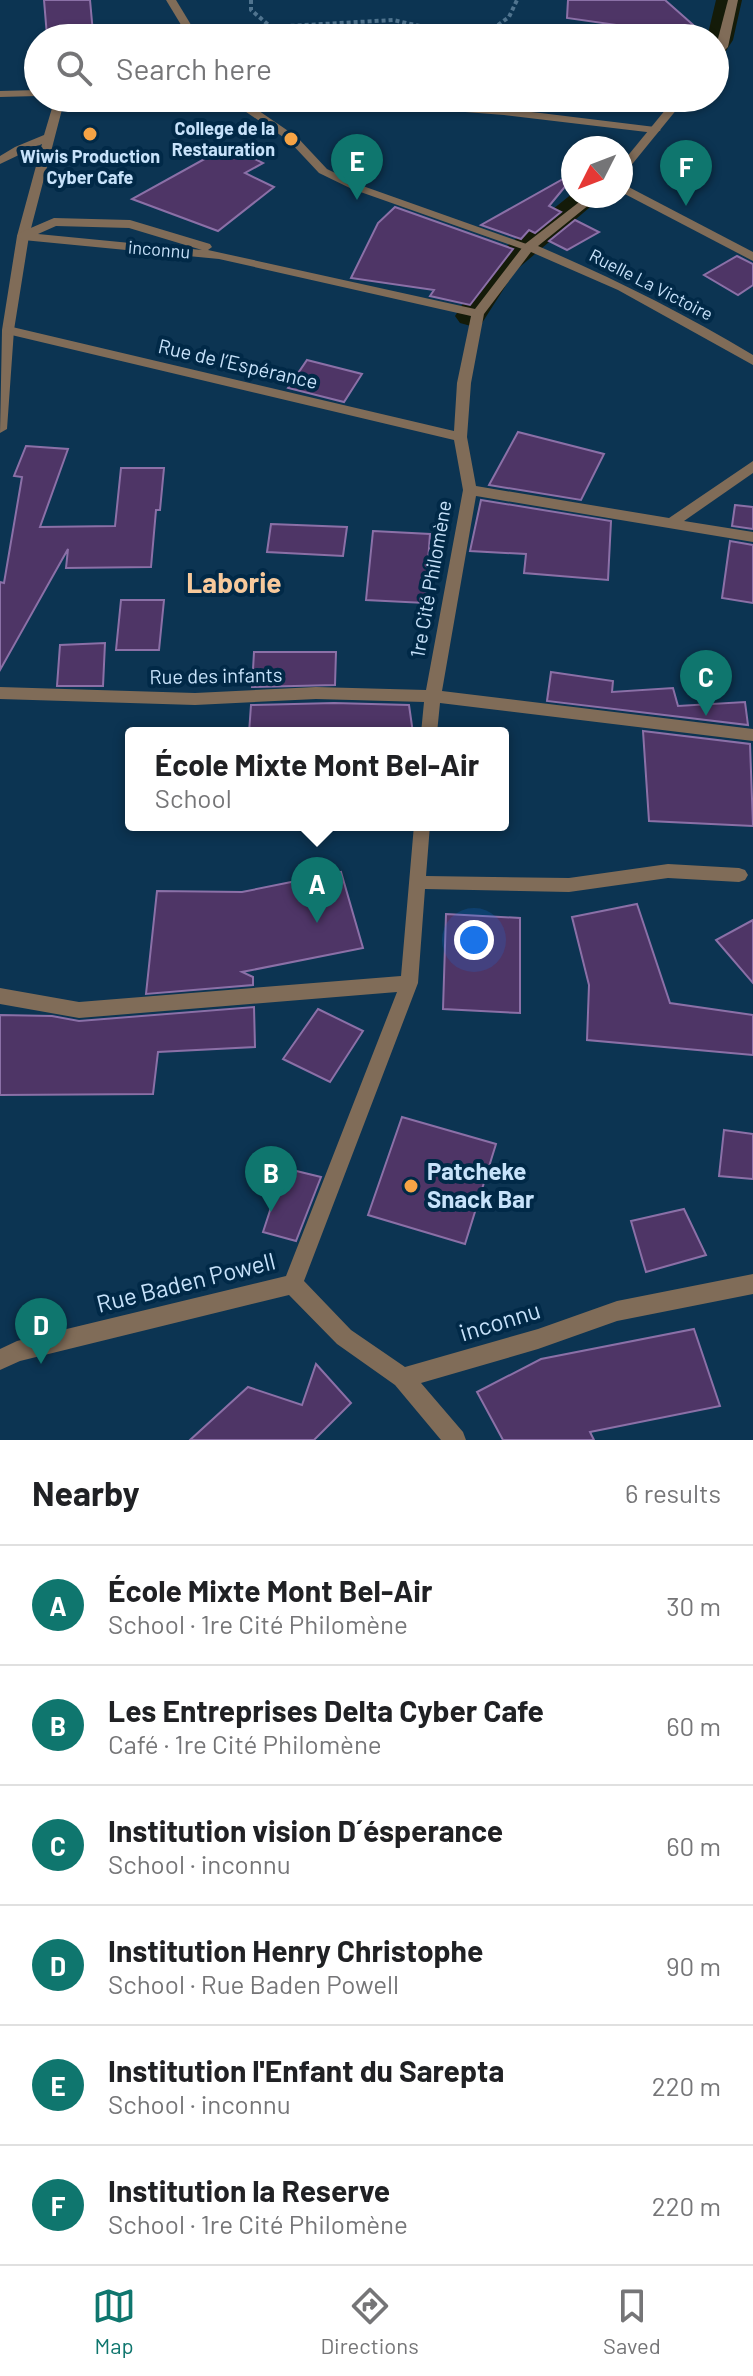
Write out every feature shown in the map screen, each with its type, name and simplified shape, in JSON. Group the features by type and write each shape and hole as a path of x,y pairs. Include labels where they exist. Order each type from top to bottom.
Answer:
{"street":[{"path":"171,0 186,24"},
{"path":"728,24 733,0"},
{"path":"0,94 24,93"},
{"path":"0,429 8,330 23,236 56,112"},
{"name":"Ruelle La Victoire","path":"253,112 293,139 323,171 356,187 529,247 622,287 753,361"},
{"path":"504,112 655,130"},
{"path":"633,157 670,112"},
{"path":"0,161 49,137"},
{"path":"633,193 753,257"},
{"name":"1re Cité Philomène","path":"430,727 470,490 460,437 464,383 478,314 529,247 579,208"},
{"name":"inconnu","path":"23,236 54,222 130,224 206,247"},
{"name":"inconnu","path":"23,236 219,255 478,314"},
{"name":"Rue de l’Espérance","path":"8,330 460,437"},
{"path":"674,521 753,466"},
{"path":"470,490 674,521 753,537"},
{"name":"Rue des infants","path":"0,693 195,699 316,693 433,696 753,735"},
{"path":"421,831 409,983 293,1284 344,1337 403,1378 455,1440"},
{"path":"417,882 569,885 668,871 739,875"},
{"path":"0,996 79,1010 409,983"},
{"name":"Rue Baden Powell","path":"0,1360 17,1351 293,1284"},
{"name":"inconnu","path":"403,1378 538,1339 617,1311 753,1284"}],"path":[{"path":"251,0 251,10 267,24"},
{"path":"499,24 509,17 517,0"},
{"path":"323,24 393,20 411,24"}],"building":[{"path":"44,0 90,0 92,24 46,24"},
{"path":"568,0 665,0 692,24 609,24 567,18"},
{"path":"228,146 263,163 245,173 274,187 218,231 132,199"},
{"path":"561,180 561,192 549,206 561,212 535,233 529,230 521,239 481,225"},
{"path":"395,207 513,249 470,305 430,296 434,290 351,278 378,223"},
{"path":"575,220 599,232 567,250 549,241"},
{"path":"737,256 753,264 753,285 738,295 704,275"},
{"path":"307,360 362,374 344,402 288,388"},
{"path":"518,432 604,454 581,500 489,485"},
{"path":"26,446 68,449 40,527 115,526 121,468 164,468 160,510 156,510 151,567 66,568 68,549 0,670 0,582 4,583 22,477 14,476"},
{"path":"481,500 611,521 608,580 524,573 526,554 470,551"},
{"path":"735,505 753,507 753,529 732,526"},
{"path":"271,524 347,527 343,556 267,552"},
{"path":"373,531 430,534 425,603 366,600"},
{"path":"730,541 753,545 753,603 722,598"},
{"path":"121,600 164,600 159,650 116,650"},
{"path":"105,643 103,686 57,686 60,645"},
{"path":"254,652 336,652 335,685 252,687"},
{"path":"551,672 613,681 612,692 673,688 678,706 745,702 748,725 547,701"},
{"path":"251,705 409,705 412,727 249,727"},
{"path":"643,731 750,744 753,826 649,821"},
{"path":"341,872 363,948 242,972 253,977 253,985 146,994 157,891 242,892"},
{"path":"637,904 670,1003 753,1015 753,1055 587,1040 589,985 572,917"},
{"path":"446,914 520,918 520,1013 443,1009"},
{"path":"753,920 753,983 716,940"},
{"path":"254,1007 255,1047 158,1052 153,1094 0,1095 0,1015 52,1016 79,1021"},
{"path":"318,1009 363,1031 330,1082 283,1059"},
{"path":"402,1117 496,1144 465,1244 368,1215"},
{"path":"724,1130 753,1134 753,1179 719,1176"},
{"path":"284,1168 321,1177 296,1241 263,1232"},
{"path":"684,1209 706,1255 646,1272 631,1221"},
{"path":"694,1329 720,1406 590,1432 594,1440 503,1440 477,1392 541,1359"},
{"path":"316,1364 351,1403 314,1440 190,1440 248,1387 302,1405"}],"waterway":[{"path":"724,24 729,0"},
{"path":"471,316 503,265 573,208"}],"place":[{"name":"Wiwis Production Cyber Cafe","path":"90,134"},
{"name":"College de la Restauration","path":"291,139"},
{"name":"Institution l'Enfant du Sarepta","path":"357,200"},
{"name":"Institution la Reserve","path":"686,206"},
{"name":"Institution vision D´ésperance","path":"706,716"},
{"name":"École Mixte Mont Bel-Air","path":"317,923"},
{"name":"Patcheke Snack Bar","path":"411,1186"},
{"name":"Les Entreprises Delta Cyber Cafe","path":"271,1212"},
{"name":"Institution Henry Christophe","path":"41,1364"}],"district":[{"name":"Laborie","path":"234,583"}]}
